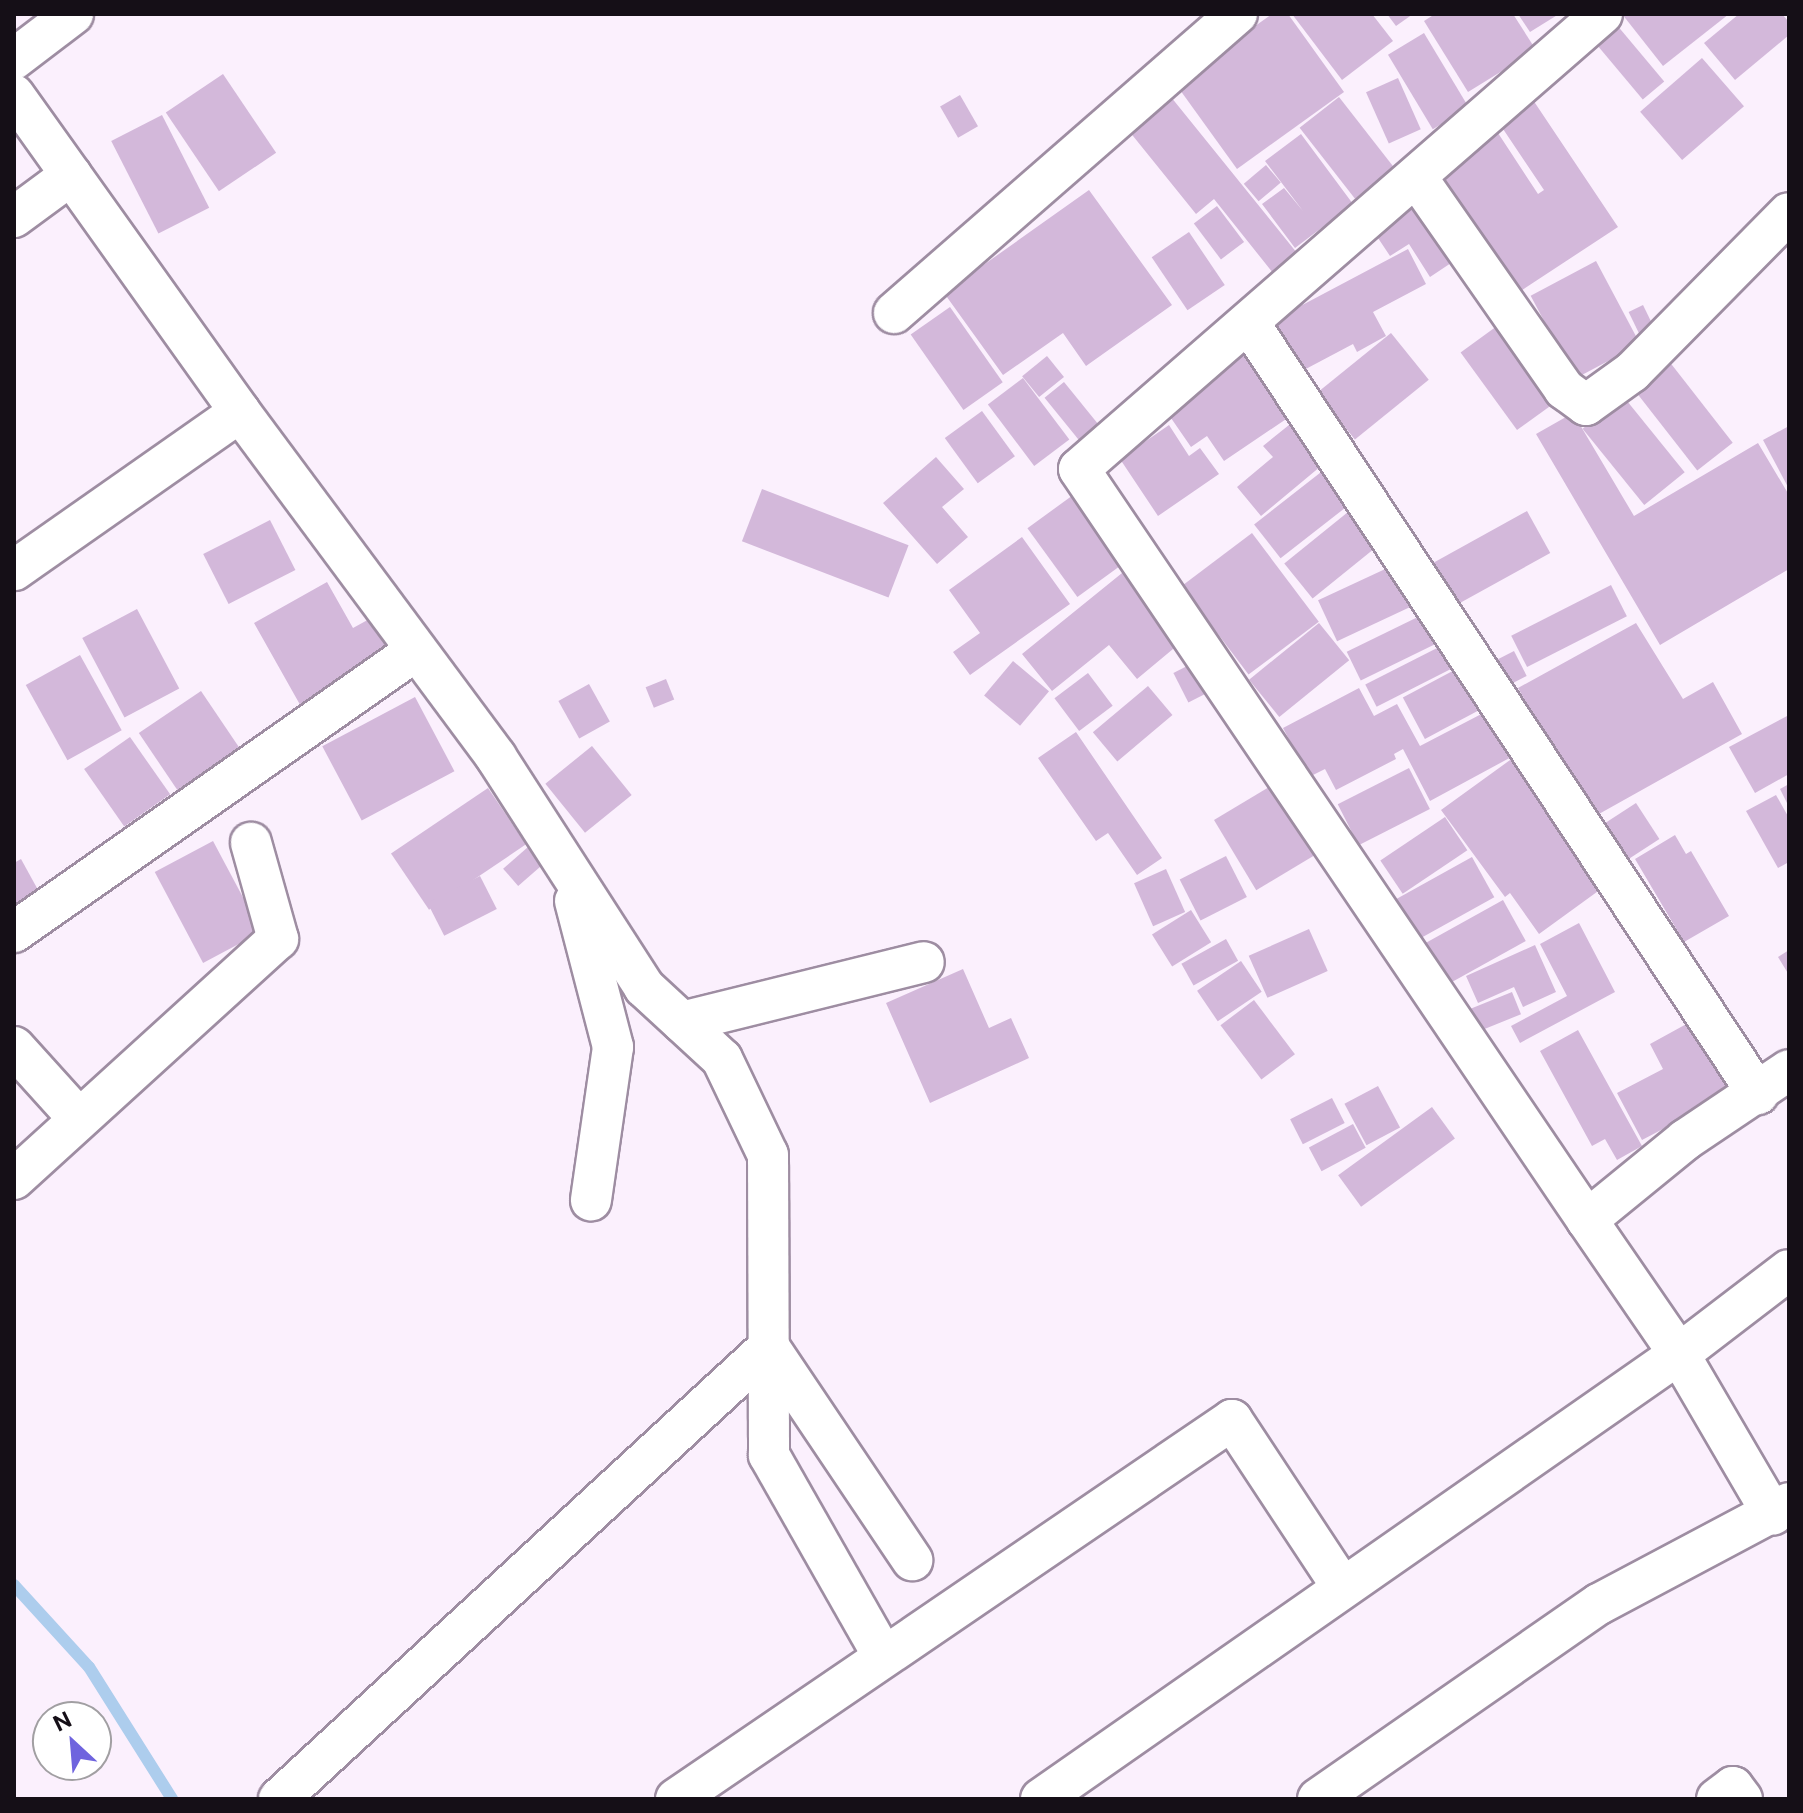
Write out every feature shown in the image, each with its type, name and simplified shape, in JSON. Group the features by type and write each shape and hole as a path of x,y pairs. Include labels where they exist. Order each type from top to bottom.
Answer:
{"street":[{"path":"14,59 73,14"},
{"path":"894,313 1237,14"},
{"path":"1318,1799 1599,1604 1781,1509 1079,469 1602,14"},
{"path":"14,95 240,412 496,757 644,987 722,1059 768,1155 769,1455 883,1656"},
{"path":"14,217 71,175"},
{"path":"1417,178 1564,389 1586,405 1632,372 1789,213"},
{"path":"1249,323 1774,1082 1685,1140 1587,1220"},
{"path":"14,570 240,412"},
{"path":"14,932 416,650"},
{"path":"14,1179 278,939 251,843"},
{"path":"566,866 613,1047 591,1200"},
{"path":"682,1022 924,962"},
{"path":"14,1047 79,1119"},
{"path":"1041,1799 1679,1354 1789,1270"},
{"path":"769,1347 912,1560"},
{"path":"279,1799 769,1347"},
{"path":"676,1799 1232,1420 1342,1587"},
{"path":"1717,1799 1733,1787 1742,1799"}],"building":[{"path":"1272,14 1288,14 1344,92 1237,169 1175,83"},
{"path":"1292,14 1372,14 1393,41 1342,80"},
{"path":"1387,14 1413,14 1396,26"},
{"path":"1435,14 1513,14 1536,50 1468,92 1424,21"},
{"path":"1518,14 1559,14 1530,32"},
{"path":"1622,14 1729,14 1663,66"},
{"path":"1739,14 1782,14 1789,22 1789,35 1735,80 1704,43"},
{"path":"1616,24 1664,81 1643,99 1595,42"},
{"path":"1424,33 1469,108 1433,129 1388,55"},
{"path":"1702,58 1744,106 1682,160 1640,112"},
{"path":"223,74 276,153 219,191 166,113"},
{"path":"1398,78 1421,129 1389,143 1366,92"},
{"path":"1529,94 1618,227 1516,294 1437,173 1498,133 1538,194 1544,190 1495,117"},
{"path":"960,95 978,126 958,138 940,106"},
{"path":"1171,97 1297,253 1273,273 1214,199 1196,214 1129,131"},
{"path":"1339,97 1394,168 1355,199 1300,128"},
{"path":"162,115 209,208 158,234 111,141"},
{"path":"1301,134 1353,204 1295,248 1262,204 1284,188 1303,211 1265,161"},
{"path":"1266,165 1281,183 1259,201 1244,184"},
{"path":"1089,190 1172,305 1086,366 1063,333 1003,375 944,293"},
{"path":"1412,203 1451,263 1430,277 1409,244 1390,256 1372,229"},
{"path":"1217,206 1244,242 1221,259 1194,223"},
{"path":"1189,232 1225,285 1187,310 1152,257"},
{"path":"1408,249 1426,284 1373,312 1386,336 1357,352 1353,344 1302,371 1274,320"},
{"path":"1596,261 1640,344 1575,379 1531,296"},
{"path":"1643,305 1656,332 1642,339 1629,312"},
{"path":"950,307 1003,382 963,410 911,335"},
{"path":"1497,326 1553,404 1517,430 1461,352"},
{"path":"1391,333 1429,380 1355,439 1317,393"},
{"path":"1251,343 1298,411 1224,461 1207,436 1191,447 1162,405"},
{"path":"1047,356 1064,377 1039,397 1022,376"},
{"path":"1665,356 1733,443 1697,470 1630,384"},
{"path":"1023,378 1069,439 1034,466 988,404"},
{"path":"1064,382 1101,427 1081,443 1045,398"},
{"path":"1623,396 1685,472 1644,505 1583,429"},
{"path":"982,411 1015,456 978,483 945,438"},
{"path":"1573,413 1634,516 1758,443 1789,495 1789,569 1660,645 1536,434"},
{"path":"1294,421 1327,461 1261,516 1237,487 1273,457 1263,446"},
{"path":"1169,425 1189,456 1200,448 1219,474 1158,516 1120,459"},
{"path":"1789,426 1789,489 1763,440"},
{"path":"936,457 964,489 942,507 968,537 937,564 883,503"},
{"path":"1325,469 1351,503 1281,558 1254,524"},
{"path":"762,489 909,545 889,598 742,541"},
{"path":"1080,490 1130,559 1077,597 1027,528"},
{"path":"1527,511 1550,553 1457,605 1433,563"},
{"path":"1348,512 1376,547 1313,599 1284,564"},
{"path":"270,520 295,570 229,604 203,554"},
{"path":"1252,533 1319,622 1249,675 1182,586"},
{"path":"1022,537 1070,604 970,675 953,652 980,633 949,590"},
{"path":"1396,564 1415,605 1337,641 1318,600"},
{"path":"1127,569 1185,639 1137,679 1109,645 1052,691 1022,654"},
{"path":"327,582 353,628 373,617 396,657 303,710 254,623"},
{"path":"1611,585 1627,616 1527,667 1511,636"},
{"path":"137,609 179,688 125,718 82,638"},
{"path":"1424,614 1438,643 1361,680 1347,652"},
{"path":"1319,623 1349,660 1279,717 1249,680"},
{"path":"1636,623 1683,699 1713,682 1742,734 1590,819 1518,688"},
{"path":"1441,646 1452,668 1377,707 1365,685"},
{"path":"1514,651 1527,676 1506,686 1494,661"},
{"path":"80,655 122,730 67,760 26,685"},
{"path":"1013,661 1049,691 1020,726 984,695"},
{"path":"1193,663 1208,692 1188,702 1173,673"},
{"path":"1462,666 1484,707 1425,739 1403,697"},
{"path":"1088,673 1113,706 1079,731 1054,698"},
{"path":"666,679 674,699 654,708 646,687"},
{"path":"589,684 610,722 579,739 558,701"},
{"path":"1148,686 1172,715 1117,761 1093,732"},
{"path":"1359,688 1374,716 1397,704 1420,746 1491,709 1515,755 1430,801 1403,749 1394,754 1396,759 1336,790 1325,769 1309,777 1283,728"},
{"path":"201,691 241,750 179,792 139,733"},
{"path":"415,697 454,771 362,820 322,746"},
{"path":"1789,715 1789,774 1755,793 1729,747"},
{"path":"1076,732 1162,858 1137,875 1108,833 1096,841 1038,758"},
{"path":"130,737 170,794 124,826 84,769"},
{"path":"592,746 632,795 585,833 545,784"},
{"path":"1517,755 1551,802 1543,808 1601,889 1539,934 1510,893 1505,897 1441,810"},
{"path":"1409,768 1430,809 1359,845 1338,804"},
{"path":"1274,784 1316,854 1256,890 1214,820"},
{"path":"1789,784 1789,807 1780,789"},
{"path":"488,788 526,844 429,910 391,853"},
{"path":"1776,795 1789,818 1789,862 1778,868 1746,811"},
{"path":"1636,803 1659,839 1627,860 1603,824"},
{"path":"1445,817 1467,850 1403,894 1380,861"},
{"path":"1675,835 1686,854 1691,851 1729,916 1684,942 1635,859"},
{"path":"213,841 261,932 203,963 155,872"},
{"path":"528,847 543,864 518,886 503,869"},
{"path":"1226,856 1247,897 1201,921 1180,880"},
{"path":"1472,857 1494,897 1418,939 1396,899"},
{"path":"21,859 43,899 14,915 14,863"},
{"path":"1166,869 1185,912 1153,926 1134,883"},
{"path":"480,876 497,909 444,936 427,903"},
{"path":"1503,900 1526,941 1449,984 1426,943"},
{"path":"1191,910 1211,942 1172,967 1152,934"},
{"path":"1579,923 1615,992 1520,1043 1511,1026 1567,996 1540,944"},
{"path":"1309,929 1328,971 1267,998 1249,956"},
{"path":"1226,939 1238,961 1194,986 1181,964"},
{"path":"1535,945 1556,992 1523,1007 1514,987 1478,1003 1466,976"},
{"path":"1789,950 1789,975 1778,957"},
{"path":"1241,961 1262,992 1218,1021 1197,991"},
{"path":"963,969 989,1028 1011,1018 1029,1058 930,1103 886,1003"},
{"path":"1512,992 1521,1014 1476,1032 1467,1010"},
{"path":"1254,1000 1295,1054 1261,1080 1220,1025"},
{"path":"1701,1016 1739,1089 1642,1140 1617,1093 1663,1069 1650,1044"},
{"path":"1578,1030 1642,1146 1617,1160 1605,1139 1592,1146 1540,1051"},
{"path":"1378,1086 1400,1127 1367,1145 1344,1104"},
{"path":"1332,1098 1345,1123 1303,1144 1290,1119"},
{"path":"1432,1107 1455,1139 1361,1207 1338,1175"},
{"path":"1353,1124 1366,1148 1322,1171 1309,1147"}],"waterway":[{"path":"14,1585 89,1667 172,1799"}]}
